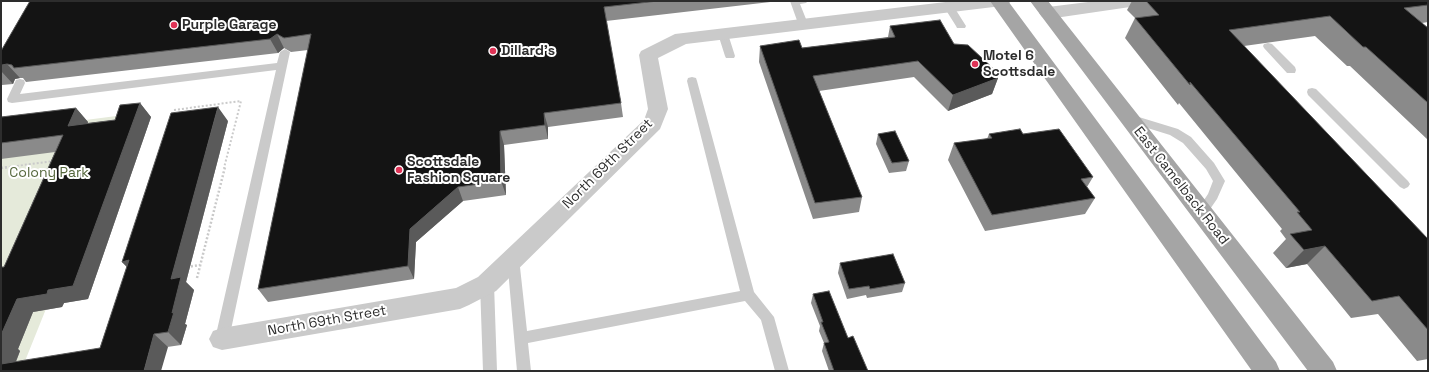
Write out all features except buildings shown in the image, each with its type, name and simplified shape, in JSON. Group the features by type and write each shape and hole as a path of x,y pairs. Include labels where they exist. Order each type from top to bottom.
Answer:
{"main road":[{"path":"1000,1 1267,371"},
{"name":"East Camelback Road","path":"1043,7 1324,371"}],"street":[{"name":"North 69th Street","path":"222,339 460,298 487,284 653,124 658,109 648,55 682,38 1000,1"},
{"path":"1043,7 1138,1"}],"lane":[{"path":"803,1 794,2 803,24"},
{"path":"949,8 960,26"},
{"path":"723,34 730,56"},
{"path":"1268,46 1291,70"},
{"path":"222,339 285,52"},
{"path":"20,83 12,99 282,66"},
{"path":"692,81 748,295 767,317 782,371"},
{"path":"1312,92 1404,184"},
{"path":"1128,118 1174,132 1187,140 1210,166 1219,181 1213,196 1202,212"},
{"path":"513,258 522,338 524,371"},
{"path":"487,284 490,371"},
{"path":"522,338 748,295"}],"path":[{"path":"174,110 241,101 197,278"},
{"path":"1,168 59,161"},
{"path":"185,267 200,265"}],"green space":[{"name":"Colony Park","path":"124,115 21,371 1,371 1,131"}],"place":[{"name":"Purple Garage","path":"174,25"},
{"name":"Dillard's","path":"493,51"},
{"name":"Motel 6 Scottsdale","path":"975,64"},
{"name":"Scottsdale Fashion Square","path":"399,170"}]}
